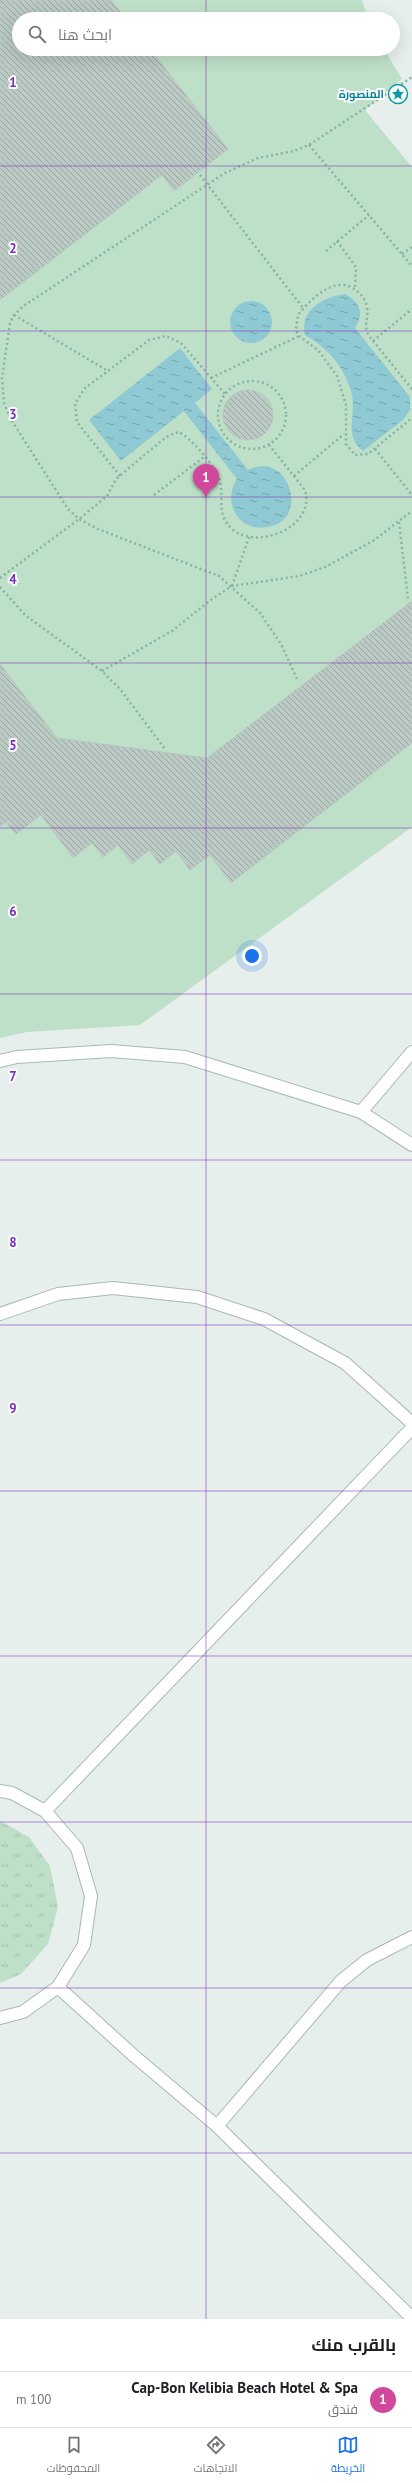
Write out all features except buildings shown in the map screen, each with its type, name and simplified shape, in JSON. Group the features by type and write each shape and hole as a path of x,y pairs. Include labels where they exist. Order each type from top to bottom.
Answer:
{"street":[{"path":"0,1061 17,1057 111,1050 184,1057 361,1112 412,1145"},
{"path":"361,1112 412,1052"},
{"path":"0,1314 58,1294 113,1288 197,1297 264,1319 345,1363 412,1423"},
{"path":"45,1811 412,1428"},
{"path":"0,1791 12,1793 45,1811 77,1848 91,1896 84,1945 58,1987 23,2012 0,2018"},
{"path":"217,2126 342,1981 367,1960 412,1937"},
{"path":"58,1987 133,2055 217,2126 412,2318"}],"path":[{"path":"297,679 277,638 260,613 220,576 105,532 79,519 68,509 10,418 4,402 2,378 8,331 14,315 25,304 207,184 238,166 309,145 412,76"},
{"path":"309,145 412,266"},
{"path":"200,175 303,308"},
{"path":"326,251 369,216"},
{"path":"337,241 356,267 355,289"},
{"path":"402,254 412,247"},
{"path":"412,389 373,341 365,326 367,315 365,300 355,289 341,284 326,288 303,308 298,315 296,330 299,336 318,350 337,376 346,405 346,444 355,455 368,454 412,418"},
{"path":"373,341 412,309"},
{"path":"14,315 108,371"},
{"path":"120,476 77,422 74,413 78,396 108,371 148,340 166,336 182,343 225,394"},
{"path":"212,378 299,336"},
{"path":"253,381 268,386 280,397 284,407 284,423 278,438 269,445 260,449 239,447 223,434 217,414 225,394 242,382 253,381"},
{"path":"0,578 79,519 107,496 120,476 166,437 178,432 188,436 220,480 220,501 225,521 240,535 249,537 275,534 287,529 303,515 307,499 305,490 269,445"},
{"path":"294,476 345,434"},
{"path":"375,449 412,495"},
{"path":"154,495 204,457"},
{"path":"102,671 172,631 212,599 232,586 298,576 325,567 367,544 412,511"},
{"path":"399,522 408,599"},
{"path":"232,586 249,537"},
{"path":"0,587 25,616 102,671 120,689 165,749"}],"green space":[{"path":"0,0 362,0 366,12 12,12 12,56 388,56 402,79 365,110 412,167 412,827 140,1025 27,1032 0,1038"},
{"path":"0,1821 29,1837 50,1866 58,1907 48,1944 21,1974 0,1983"}],"water":[{"path":"345,294 357,304 359,308 360,317 355,328 410,397 410,410 403,420 363,451 353,438 353,400 344,373 327,352 305,335 304,326 306,318 314,306 329,298"},
{"path":"247,301 255,301 263,304 269,310 272,322 269,334 263,340 255,343 247,343 239,340 233,334 230,326 230,318 233,310 239,304"},
{"path":"180,348 212,389 195,403 248,470 263,466 275,469 284,477 290,489 291,501 288,513 281,522 259,528 246,524 236,515 233,509 231,497 237,479 184,411 121,461 89,420"}],"place":[{"name":"المنصورة","path":"398,94"},
{"name":"Cap-Bon Kelibia Beach Hotel & Spa","path":"206,497"}]}
